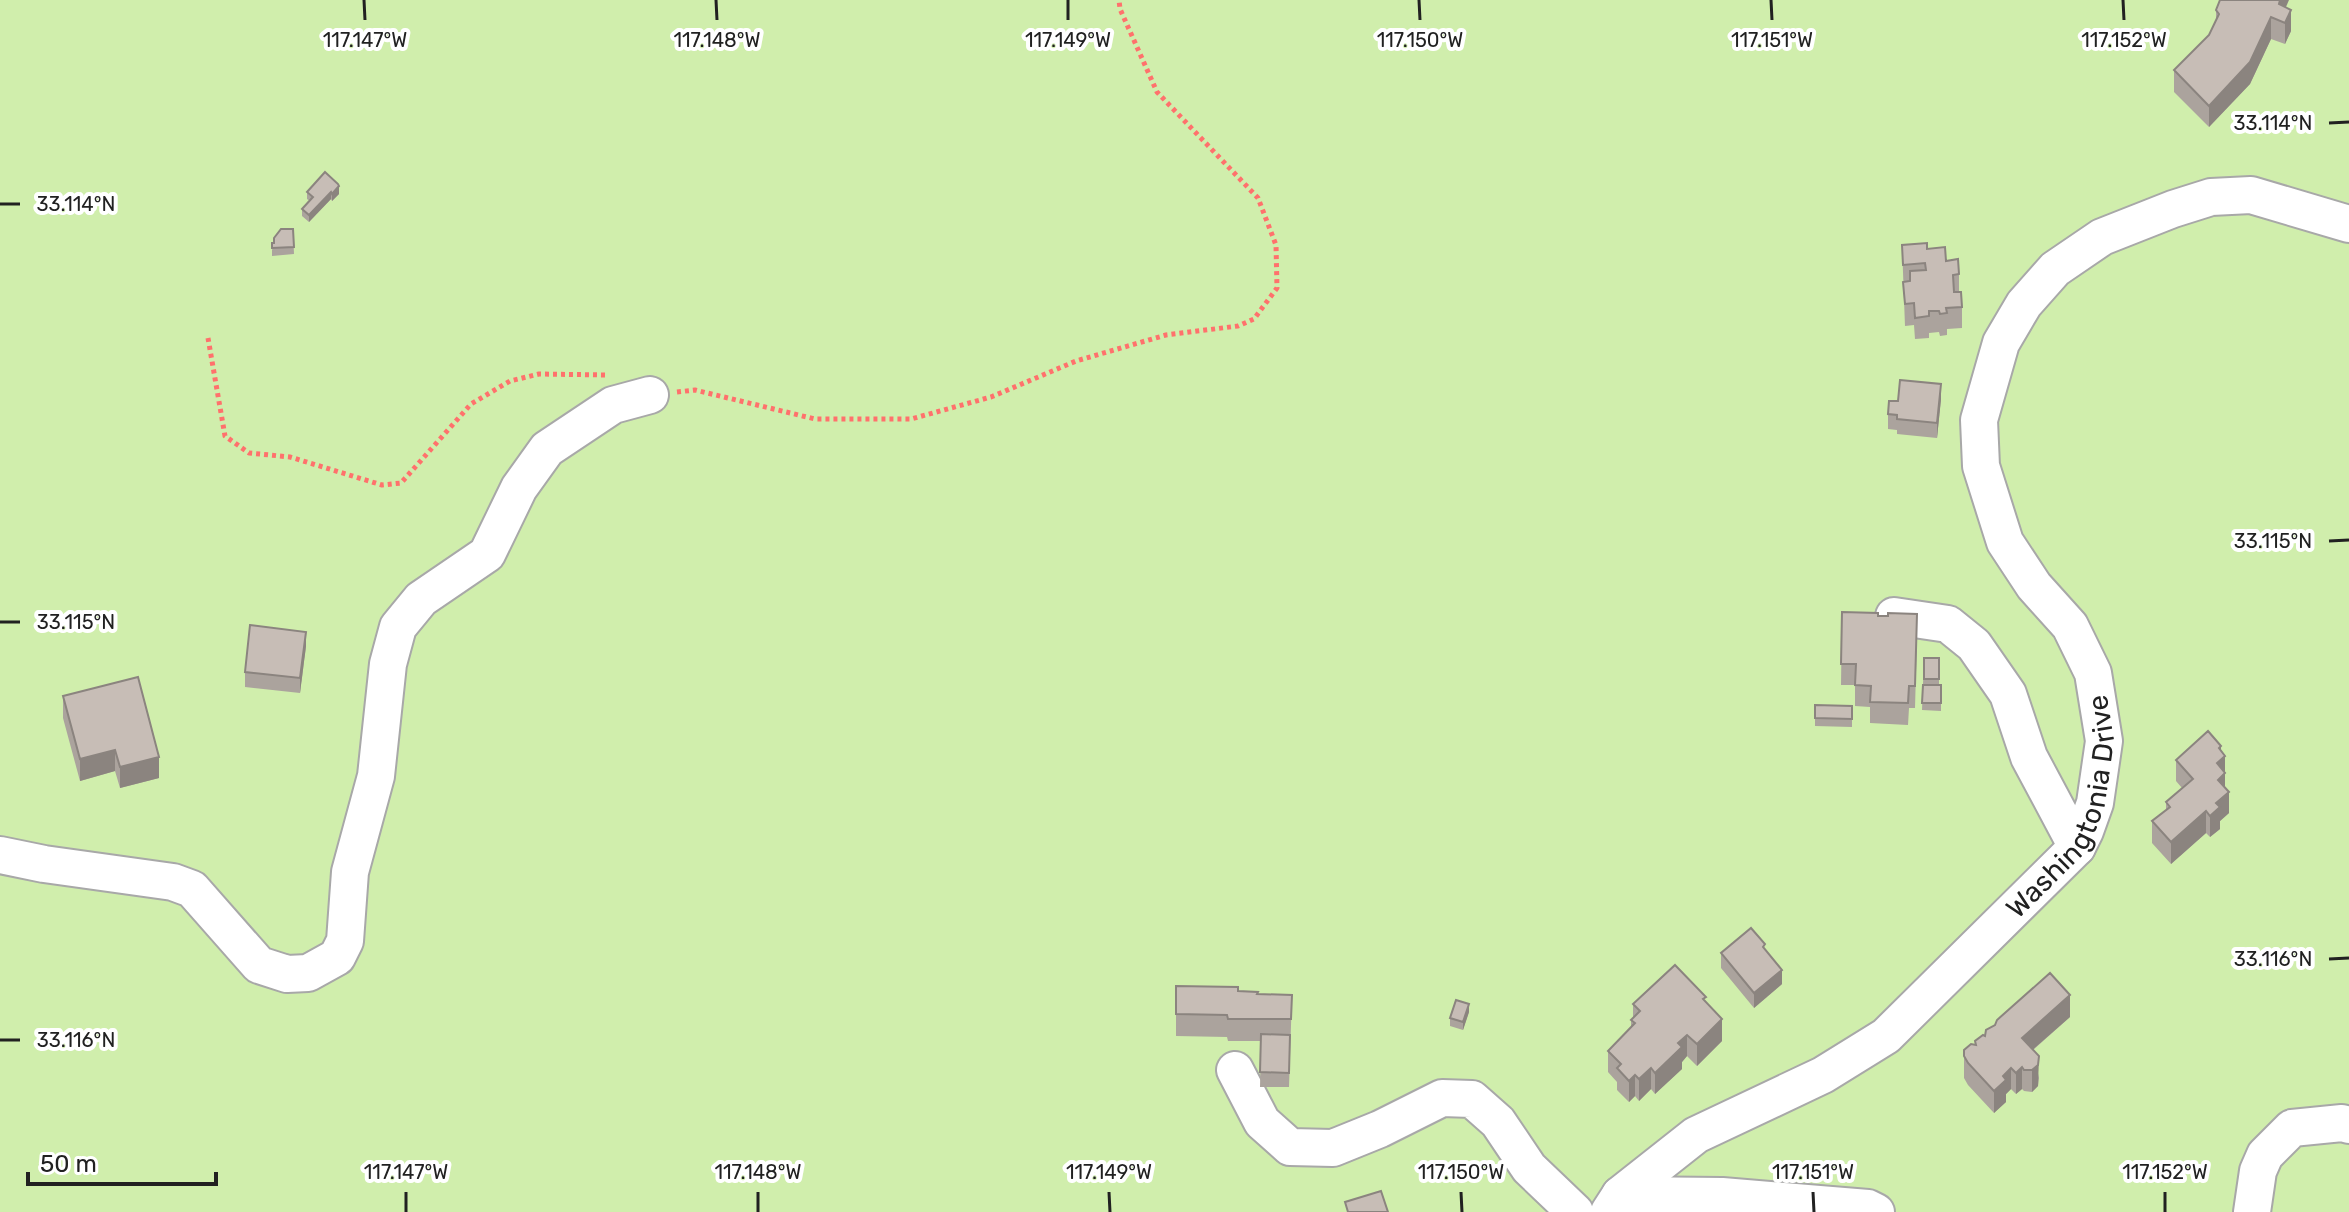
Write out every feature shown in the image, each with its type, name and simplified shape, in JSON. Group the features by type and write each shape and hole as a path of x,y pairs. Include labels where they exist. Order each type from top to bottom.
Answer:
{"street":[{"name":"Washingtonia Drive","path":"1614,1204 1696,1135 1823,1075 1886,1036 2077,847 2085,831 2095,803 2104,741 2093,673 2070,626 2034,586 2005,542 1981,466 1979,420 2001,343 2024,304 2055,269 2102,237 2211,197 2251,195 2349,224"},
{"path":"0,855 173,882 192,889 259,965 287,974 308,973 337,957 345,941 350,872 376,776 388,664 398,627 421,599 487,554 519,488 547,449 613,405 650,395"},
{"path":"1894,616 1948,624 1974,645 2008,694 2029,757 2077,847"},
{"path":"1235,1070 1262,1122 1290,1147 1333,1148 1442,1098 1472,1099 1498,1122 1529,1168 1575,1212"},
{"path":"2252,1212 2258,1171 2265,1155 2292,1128 2347,1123"},
{"path":"1614,1204 1722,1196 1868,1208 1876,1212"}],"path":[{"path":"208,338 225,436 249,453 290,457 382,485 401,483 471,404 510,381 539,374 620,375 639,381 650,395 695,390 815,419 911,419 991,397 1091,356 1166,335 1238,326 1254,319 1277,288 1276,245 1258,198 1157,92 1120,9 1119,0"}],"green space":[{"path":"0,0 2349,0 2349,1212 0,1212"}],"building":[{"path":"2220,0 2280,0 2279,4 2291,10 2285,23 2271,17 2250,62 2209,106 2174,70 2209,35 2219,14 2216,10"},
{"path":"325,172 339,186 309,215 302,209 313,197 307,192"},
{"path":"281,229 293,229 294,247 272,248 274,238"},
{"path":"1927,243 1927,249 1945,247 1946,261 1958,259 1959,274 1953,275 1954,292 1961,292 1962,307 1946,308 1947,313 1940,314 1939,311 1929,311 1929,316 1915,318 1914,303 1905,304 1903,282 1910,281 1910,271 1926,270 1925,263 1903,265 1902,245"},
{"path":"1900,380 1941,384 1937,423 1897,419 1897,415 1888,414 1889,401 1898,401"},
{"path":"1842,612 1878,613 1878,616 1888,616 1888,613 1917,614 1915,686 1909,686 1908,703 1870,702 1871,686 1855,685 1856,664 1841,664"},
{"path":"250,625 306,632 300,678 245,672"},
{"path":"1924,658 1939,658 1939,679 1924,679"},
{"path":"138,677 159,757 120,767 115,750 80,759 63,696"},
{"path":"1923,685 1941,685 1941,703 1922,703"},
{"path":"1815,705 1852,706 1852,719 1815,718"},
{"path":"2208,731 2225,756 2217,763 2225,773 2218,780 2229,792 2216,803 2220,807 2210,816 2206,811 2171,842 2152,821 2170,807 2166,802 2193,779 2176,760"},
{"path":"1751,928 1782,970 1754,993 1721,953"},
{"path":"1675,965 1722,1019 1697,1044 1687,1035 1678,1043 1682,1047 1655,1073 1651,1068 1639,1079 1635,1075 1629,1081 1617,1068 1621,1064 1608,1051 1635,1023 1631,1020 1640,1011 1633,1004"},
{"path":"2050,973 2070,995 2022,1038 2039,1056 2038,1065 2032,1070 2022,1067 2016,1073 2011,1068 2003,1076 2006,1080 1994,1091 1968,1063 1964,1050 1971,1044 1976,1045 1975,1041 1985,1036 1986,1030"},
{"path":"1176,986 1238,987 1238,991 1257,994 1292,995 1291,1019 1228,1019 1227,1015 1176,1014"},
{"path":"1456,1000 1469,1004 1463,1022 1450,1018"},
{"path":"1261,1034 1290,1035 1289,1073 1260,1072"},
{"path":"1381,1191 1388,1212 1348,1212 1345,1202"}]}
